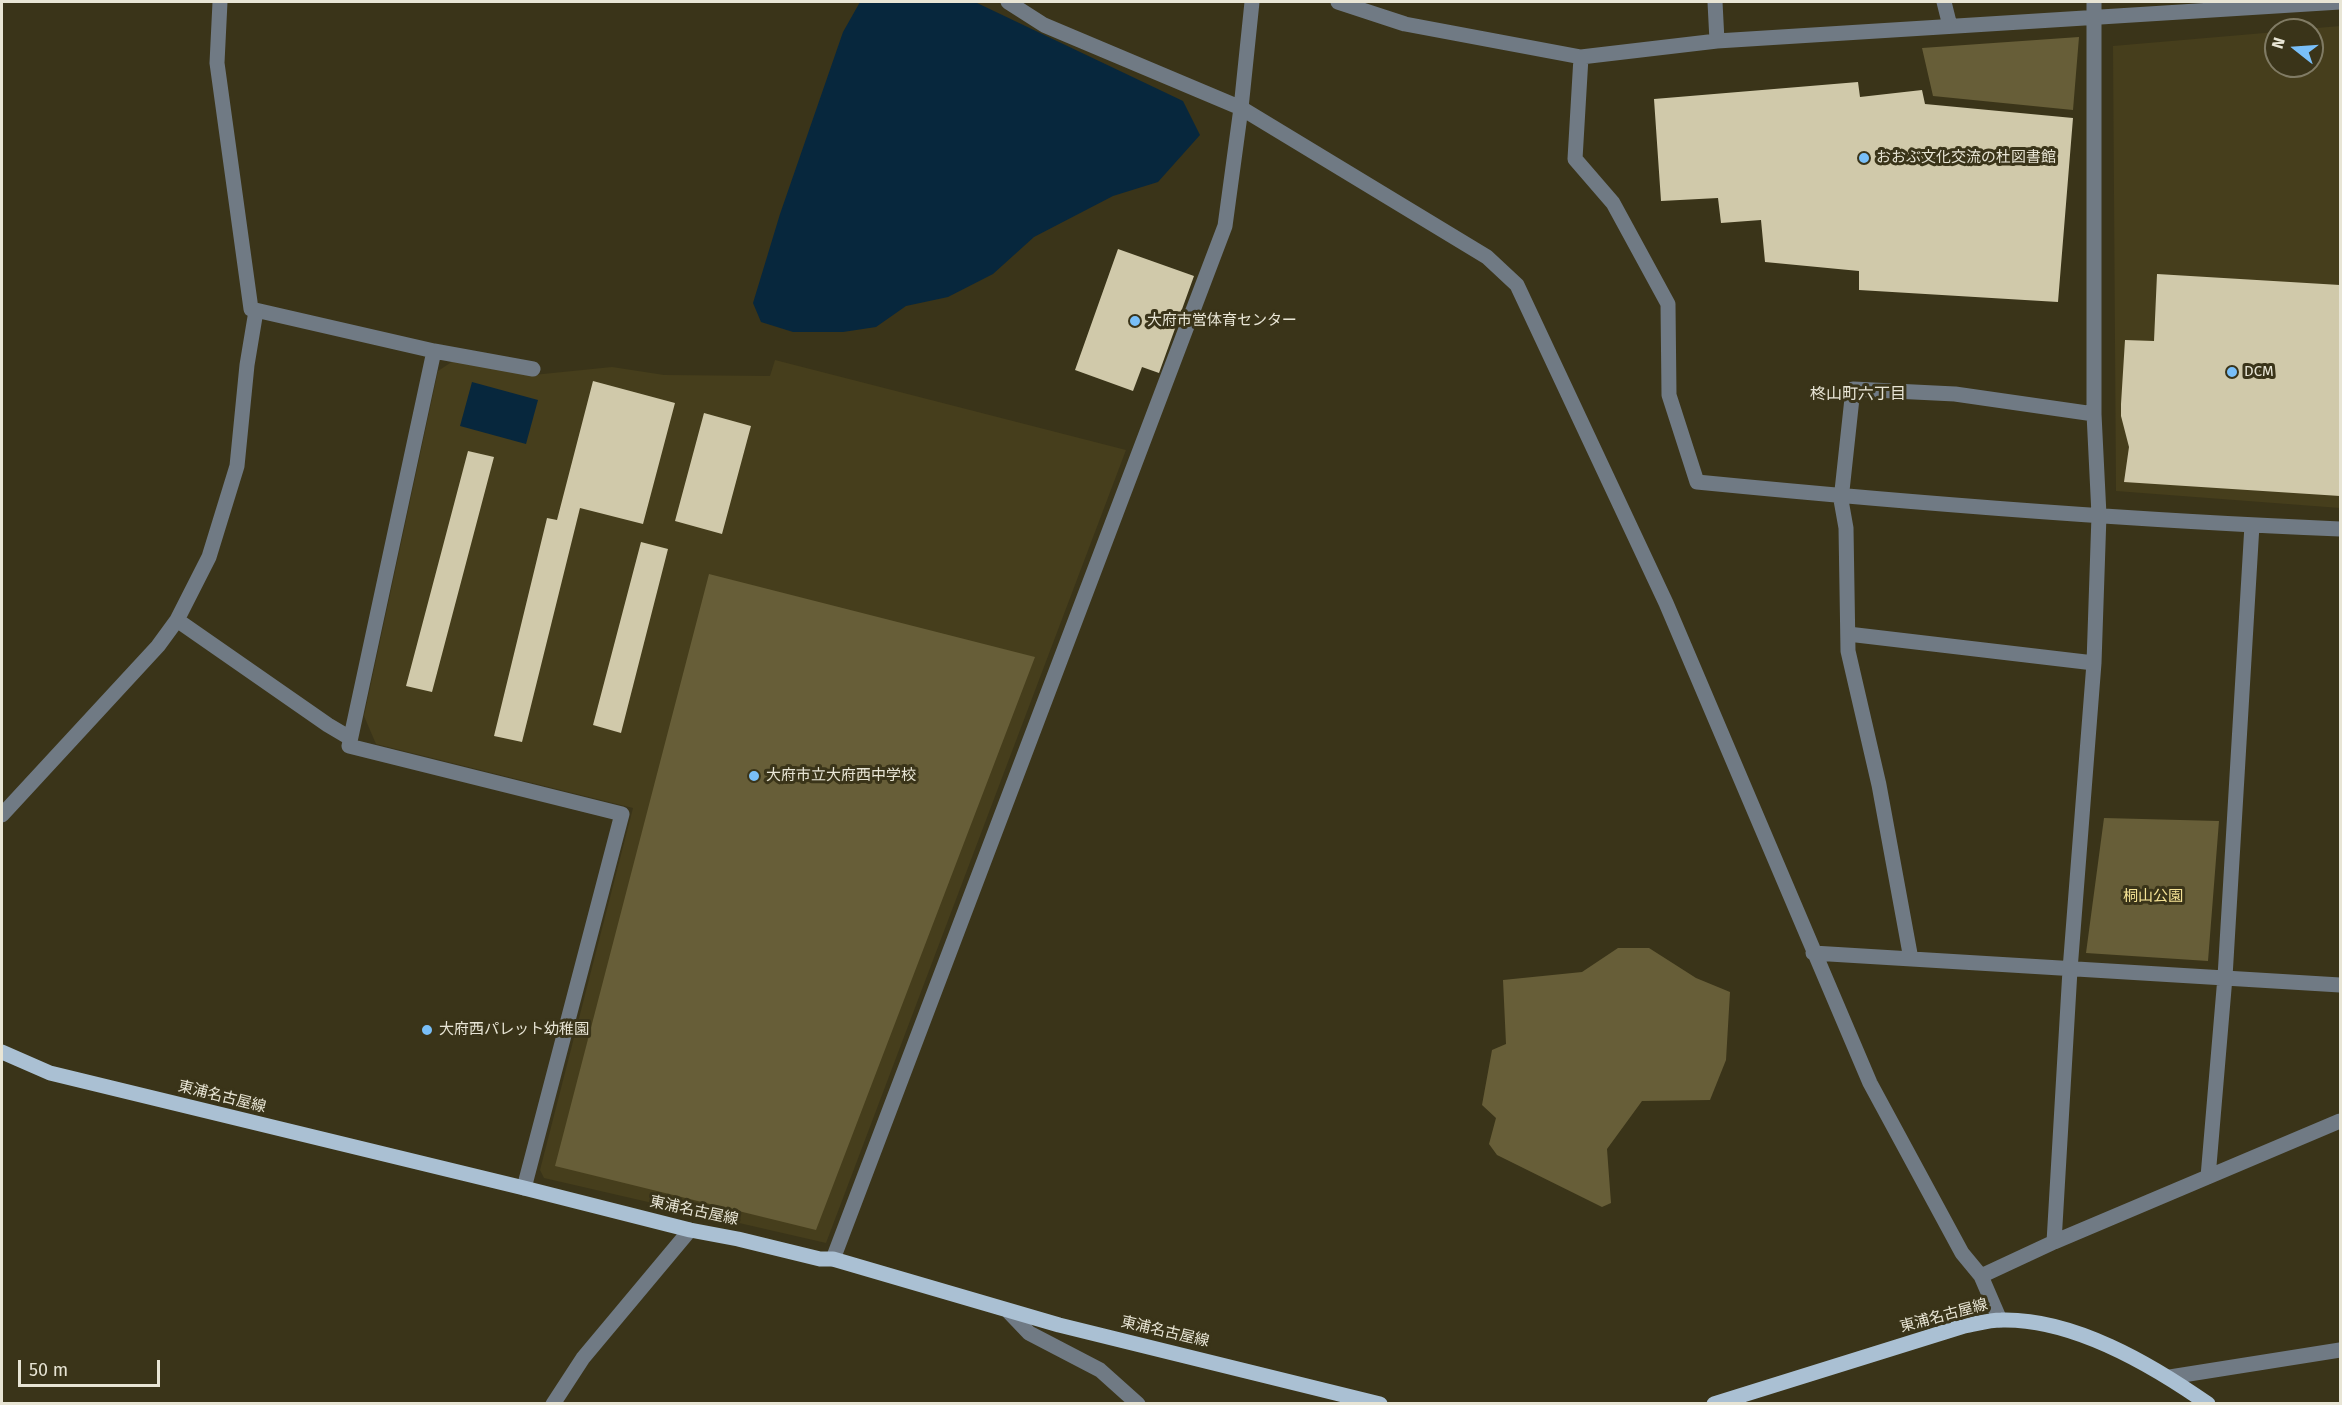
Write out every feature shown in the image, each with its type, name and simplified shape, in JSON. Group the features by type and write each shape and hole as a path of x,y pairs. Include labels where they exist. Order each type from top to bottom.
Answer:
{"main road":[{"name":"東浦名古屋線","path":"2,1052 50,1073 690,1230 834,1259 1009,1312 1380,1404"},
{"name":"東浦名古屋線","path":"1714,1404 1964,1326 2000,1320 2030,1321 2061,1328 2123,1351 2170,1377 2208,1404"}],"street":[{"path":"220,2 217,63 251,309 434,351 533,369"},
{"path":"1008,2 1044,25 1241,108 1487,256 1517,285 1666,603 1870,1083 1962,1253 1981,1276 2000,1320"},
{"path":"834,1259 1225,226 1252,2"},
{"path":"1338,2 1405,24 1581,57 1717,41 1950,26 2094,9 2340,2"},
{"path":"1715,2 1717,41"},
{"path":"1944,2 1950,26"},
{"path":"2054,1242 2070,970 2094,663 2099,515 2094,414 2094,9"},
{"path":"1581,57 1575,159 1613,202 1668,304 1669,395 1696,482 1841,496 2099,515 2340,529"},
{"path":"2,815 158,646 177,620 209,558 237,466 247,365 256,311"},
{"path":"434,351 349,746 622,814 524,1188"},
{"path":"1911,960 1879,785 1848,651 1846,528 1841,496 1853,389 1955,394 2094,414"},
{"path":"2208,1177 2224,977 2252,525"},
{"path":"177,620 327,725 350,738"},
{"path":"1848,634 2094,663"},
{"path":"1813,953 2340,985"},
{"path":"1981,1276 2054,1242 2340,1121"},
{"path":"553,1404 583,1358 690,1230"},
{"path":"1009,1312 1029,1333 1100,1370 1138,1404"},
{"path":"2170,1377 2340,1350"}],"shaded area":[{"path":"2340,26 2340,508 2116,491 2113,46 2264,33 2264,78 2324,78 2324,27"},
{"name":"大府市立大府西中学校","path":"775,360 1126,450 826,1243 544,1178 540,1170 633,808 376,744 364,716 438,371 453,361 533,375 612,367 664,375 770,376"}],"green space":[{"path":"2079,37 2073,110 1933,96 1922,48"},
{"path":"709,574 1035,657 816,1230 555,1166"},
{"name":"桐山公園","path":"2104,818 2219,821 2208,961 2086,953"},
{"path":"1618,948 1649,948 1696,978 1730,992 1726,1060 1710,1100 1642,1101 1607,1149 1611,1203 1602,1207 1497,1155 1489,1144 1496,1118 1482,1105 1492,1050 1506,1044 1503,980 1582,972"}],"water":[{"path":"860,2 975,2 1183,101 1200,135 1158,182 1113,196 1034,237 993,274 948,297 906,306 876,327 843,332 793,332 761,322 753,303 780,214 843,32"},
{"path":"472,382 538,400 526,444 460,426"}],"building":[{"name":"おおぶ文化交流の杜図書館","path":"1858,82 1860,97 1922,90 1925,104 2073,118 2058,302 1859,290 1859,271 1765,262 1761,220 1721,223 1718,198 1661,201 1654,99"},
{"name":"大府市営体育センター","path":"1118,249 1194,276 1159,373 1142,367 1133,391 1075,370"},
{"name":"DCM","path":"2157,274 2340,285 2340,496 2124,482 2129,447 2121,416 2125,340 2154,341"},
{"path":"593,381 675,403 643,524 580,508 522,742 494,736 547,518 557,520"},
{"path":"704,413 751,426 722,534 675,521"},
{"path":"468,451 494,457 432,692 406,686"},
{"path":"641,542 668,549 621,733 593,725"}],"place":[{"name":"おおぶ文化交流の杜図書館","path":"1864,158"},
{"name":"大府市営体育センター","path":"1135,321"},
{"name":"DCM","path":"2232,372"},
{"name":"大府市立大府西中学校","path":"754,776"},
{"name":"大府西パレット幼稚園","path":"427,1030"}],"district":[{"name":"柊山町六丁目","path":"1858,395"}]}
